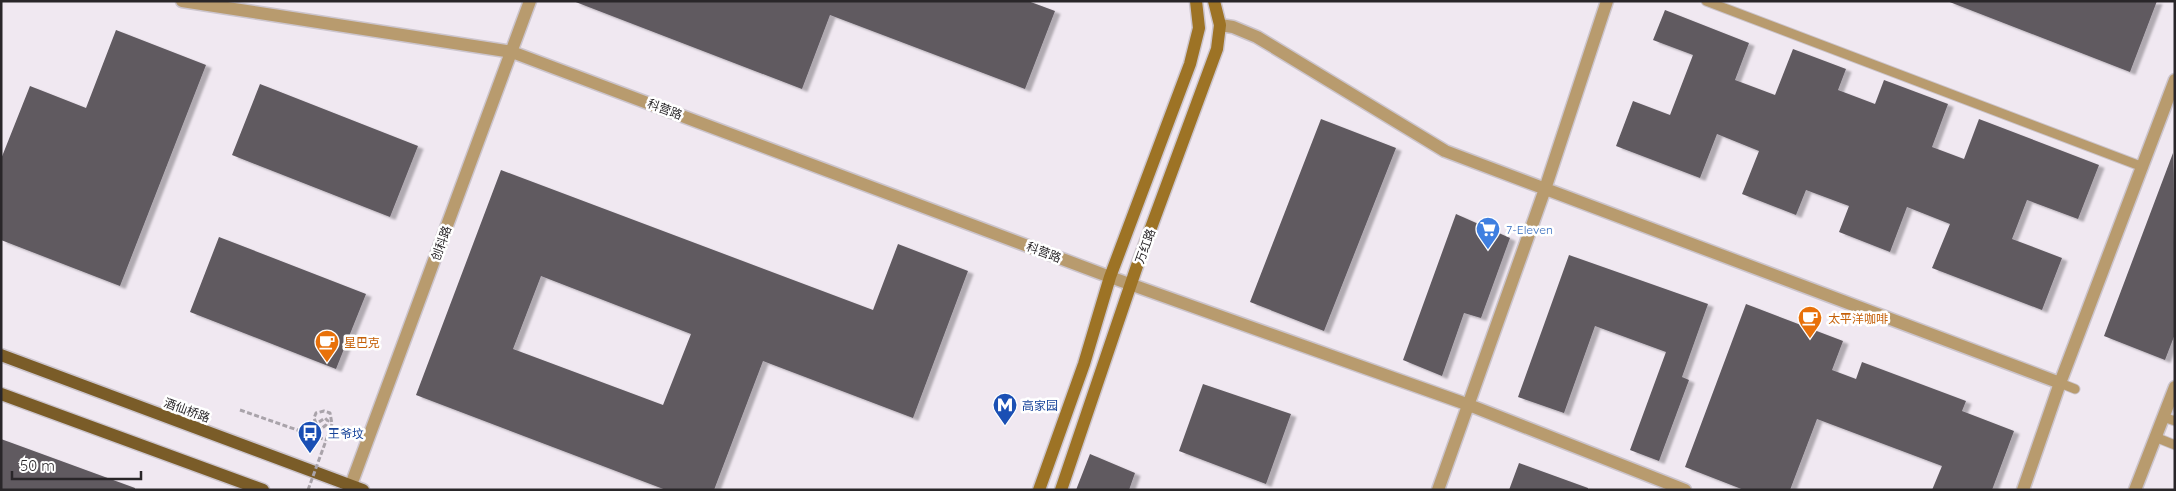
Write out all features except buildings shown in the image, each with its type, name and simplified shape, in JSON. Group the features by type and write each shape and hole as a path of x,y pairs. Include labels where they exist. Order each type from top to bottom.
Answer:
{"main road":[{"name":"酒仙桥路","path":"1,355 357,488"},
{"path":"1,394 262,490"}],"street":[{"name":"科营路","path":"182,1 512,52 1110,277 1469,405 1684,490"},
{"name":"创科路","path":"357,488 530,1"},
{"name":"万红路","path":"1039,490 1084,364 1110,277 1190,64 1199,28 1196,1"},
{"name":"万红路","path":"1061,490 1131,284 1217,49 1220,25 1214,1"},
{"path":"1438,490 1544,189 1607,1"},
{"path":"1220,25 1233,27 1257,38 1445,151 2060,383"},
{"path":"2023,490 2060,383 2175,80"},
{"path":"2135,490 2155,437 2169,419 2175,387"}],"lane":[{"path":"1706,1 2143,167"},
{"path":"2060,383 2075,389"},
{"path":"2155,437 2175,445"}],"path":[{"path":"240,410 326,440"},
{"path":"308,490 332,424 330,413 324,411 316,414 314,418 320,429 326,426 328,421 322,418 319,422"}],"place":[{"name":"7-Eleven","path":"1488,250"},
{"name":"太平洋咖啡","path":"1810,339"},
{"name":"星巴克","path":"327,363"},
{"name":"高家园","path":"1005,426"},
{"name":"王爷坟","path":"310,454"}]}
